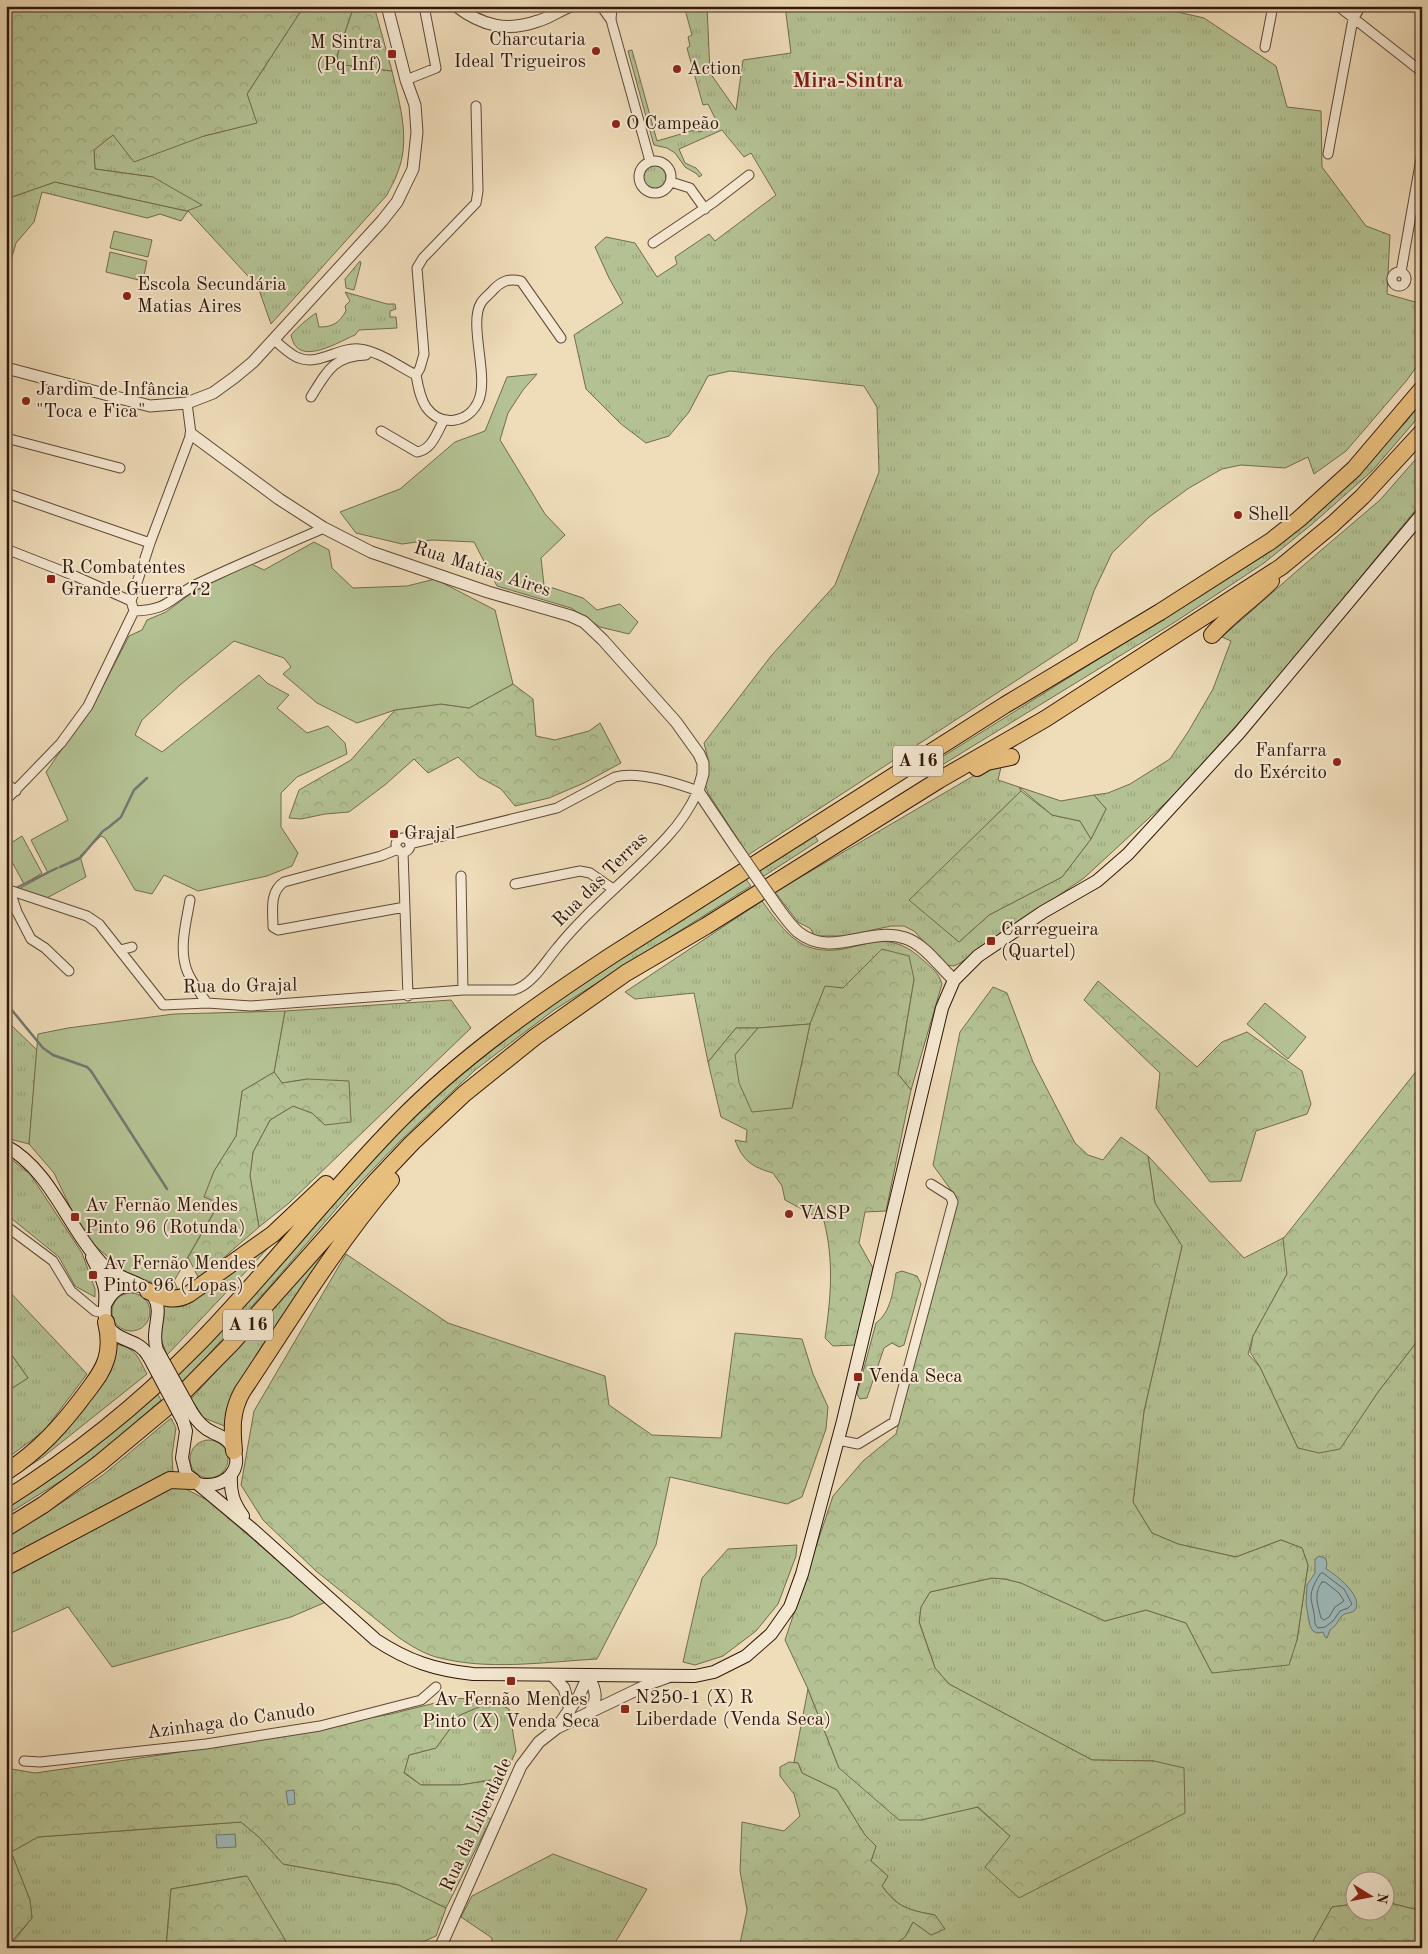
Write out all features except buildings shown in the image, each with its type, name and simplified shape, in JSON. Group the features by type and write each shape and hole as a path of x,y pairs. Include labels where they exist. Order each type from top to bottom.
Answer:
{"highway":[{"name":"A 16","path":"6,1499 86,1444 165,1376 218,1323 335,1189 401,1119 462,1064 545,999 617,952 1005,705 1160,612 1271,541 1299,519 1354,469 1422,389"},
{"path":"1340,466 1370,439 1398,419"},
{"name":"A 16","path":"6,1528 43,1505 100,1463 178,1398 232,1343 412,1143 464,1094 535,1037 626,973 706,926 940,780 1045,719 1281,567 1333,524 1422,432"},
{"path":"1212,635 1233,614 1256,597 1273,579 1281,567"},
{"path":"1005,705 1073,659 1086,649 1091,641"},
{"path":"940,780 958,778 987,762 1011,757"},
{"name":"A 16","path":"234,1451 232,1433 233,1414 242,1392 367,1208 416,1154 464,1094"},
{"name":"A 16","path":"144,1289 169,1299 189,1294 273,1234 312,1199 357,1152 401,1119"},
{"path":"6,1472 26,1458 52,1435 101,1372 106,1361 108,1347 105,1313"},
{"path":"6,1567 170,1480 195,1482"}],"main road":[{"path":"86,1243 105,1290 105,1313 110,1329 117,1335 153,1353 187,1417 182,1458 183,1466 195,1482 252,1529 376,1640 422,1665 473,1674 695,1676 714,1672 746,1656 771,1634 790,1607 802,1574 838,1440 942,1008 954,980 978,956 1043,912 1097,881 1128,854 1239,734 1422,514"},
{"path":"6,1146 32,1165 86,1243 105,1266 112,1272 144,1289 154,1298 158,1315 153,1353"},
{"path":"105,1313 109,1296 115,1290 123,1286 132,1285 144,1289"},
{"path":"125,1338 134,1339 143,1336 151,1331 156,1323"},
{"path":"187,1417 212,1433 226,1439 234,1451 234,1467 225,1481 207,1486 195,1482"},
{"path":"184,1450 188,1442 195,1436 203,1433 212,1433"},
{"path":"231,1474 232,1495 235,1505 252,1529"}],"street":[{"path":"6,368 150,406 187,403 213,392 235,378 253,362 382,221 397,202 413,169 417,132 415,105 406,80 387,6"},
{"path":"406,80 436,68 424,6"},
{"path":"456,6 480,22 497,26 513,26 538,22 560,8 570,6"},
{"path":"601,6 610,20 650,161"},
{"path":"610,20 612,6"},
{"path":"1265,47 1273,6"},
{"path":"1338,6 1352,19 1422,72"},
{"path":"1328,154 1352,19 1361,6"},
{"path":"476,106 478,191 476,204 422,258 417,268 424,354 416,375 420,396 426,408 444,420 461,420 472,412 479,400 481,386 477,316 480,304 500,282 514,279 521,281 561,338"},
{"path":"1401,272 1422,153"},
{"path":"650,161 665,164 670,172 671,182 663,191 658,193 646,191 639,181 641,169 650,161"},
{"path":"653,243 705,209 749,175"},
{"path":"671,182 690,188 705,209"},
{"path":"274,340 298,358 307,360 315,360 349,349 360,349 376,354 416,375"},
{"path":"311,397 324,376 336,364 350,356 376,354"},
{"path":"6,800 61,744 88,706 134,611 131,601 150,543 191,434 187,403"},
{"path":"381,431 417,452 423,451 429,446 444,420"},
{"name":"Rua Matias Aires","path":"191,434 279,499 324,528 371,552 488,592 571,616 584,622 652,694 676,722 699,754 703,763 703,774 698,791"},
{"path":"6,438 120,468"},
{"path":"6,493 150,543"},
{"path":"134,611 152,610 166,605 194,585 324,528"},
{"path":"6,549 75,576 131,601"},
{"path":"408,996 401,850 397,843 401,839 407,839 410,844 557,808 616,777 626,774 698,791 778,908 796,930 804,936 829,944 888,934 904,938 916,943 954,980"},
{"path":"6,783 16,791"},
{"name":"Rua das Terras","path":"520,988 529,982 564,938 667,837 687,814 698,791"},
{"path":"401,850 284,882 278,886 273,897 273,927 278,930 405,906"},
{"path":"515,884 580,872 590,873 613,889"},
{"path":"461,876 463,990"},
{"path":"8,890 30,939 45,948 69,970"},
{"name":"Rua do Grajal","path":"8,890 87,916 99,924 163,1005 207,1003 251,1006 408,996 463,990 514,990 520,988"},
{"path":"190,900 184,940 185,963 195,986 207,1003"},
{"path":"120,950 132,947"},
{"path":"838,1440 858,1444 894,1422 953,1202 950,1196 931,1184"},
{"path":"6,1226 53,1260 71,1291 95,1311 105,1313"},
{"path":"553,1676 564,1688 570,1710"},
{"path":"557,1728 570,1710 588,1676"},
{"path":"588,1676 596,1695 588,1714"},
{"name":"Rua da Liberdade","path":"440,1948 521,1766 539,1742 557,1728 651,1683 668,1677"},
{"name":"Azinhaga do Canudo","path":"24,1761 40,1762 206,1744 320,1726 421,1700 436,1687"}],"green space":[{"path":"10,6 304,6 247,94 257,123 204,136 134,162 113,135 94,150 95,169 153,177 202,205 187,211 55,182 6,199 6,38 9,35 7,10"},
{"path":"304,6 354,6 338,53 337,64 392,71 403,123 403,149 396,177 387,195 271,324 258,287 188,211 181,221 160,214 147,218 42,192 34,222 16,243 6,278 6,199 55,182 187,211 153,177 95,169 94,150 113,134 204,136 256,123 247,94"},
{"path":"354,6 374,6 392,71 337,64 338,53"},
{"path":"684,6 707,6 710,73 736,110 743,60 791,53 785,6 1168,6 1169,10 1204,18 1276,66 1287,107 1321,111 1322,167 1366,226 1390,235 1387,294 1422,304 1422,359 1407,380 1346,451 1314,474 1308,457 1285,468 1241,465 1222,469 1189,488 1149,517 1112,553 1094,591 1077,641 748,855 708,793 704,781 708,759 704,743 771,656 835,585 879,472 877,407 864,386 730,371 708,376 689,412 669,436 646,443 621,424 586,389 574,335 623,303 595,247 606,237 635,243 657,277 677,264 675,257 709,234 715,241 776,195 751,153 744,157 722,130 679,149 685,163 696,168 702,175 699,177 685,167 675,153 667,148 654,145 628,51 632,50 657,141 698,129 699,132 719,126 708,104 703,105 687,48 690,46 688,37 692,35"},
{"path":"654,165 662,169 666,177 662,185 654,189 646,185 642,177 646,169"},
{"path":"114,231 152,240 148,257 110,248"},
{"path":"110,252 147,261 143,281 106,272"},
{"path":"360,261 354,290 346,288 345,279"},
{"path":"345,292 387,304 395,304 396,309 390,311 390,317 396,317 397,328 359,330 355,335 328,347 309,352 301,350 295,345 291,335 316,313 319,327 335,324 341,319 346,311 345,306 350,301"},
{"path":"537,374 523,390 508,413 500,440 545,514 565,535 541,558 544,585 583,598 597,610 620,604 638,622 629,634 600,627 571,608 497,586 474,542 432,540 402,544 356,533 340,512 400,489 455,442 485,431 507,377"},
{"path":"1422,401 1422,413 1372,471 1311,525 1264,563 1175,622 929,773 926,767 1124,643 1363,467 1406,422"},
{"path":"1422,452 1422,502 1275,682 1175,794 1084,878 960,963 954,966 946,965 914,931 904,926 891,926 845,936 814,936 811,929 798,922 775,892 987,768 1002,763 998,780 1019,787 1021,791 910,900 959,942 989,915 1062,877 1091,839 1106,809 1094,795 1108,793 1130,784 1170,759 1188,732 1213,689 1231,641 1222,637 1380,500"},
{"path":"314,542 329,550 332,568 353,588 407,586 435,579 495,610 513,684 469,708 441,704 395,710 357,723 317,703 283,674 291,667 284,658 234,641 180,685 142,720 135,735 162,752 259,675 267,683 289,695 277,708 307,733 328,726 345,743 347,754 297,777 281,793 281,827 298,853 292,866 267,876 198,891 164,875 152,894 135,890 105,838 101,836 80,856 86,877 43,900 17,890 48,873 31,840 68,820 46,772 96,700 129,636 142,630 147,620 166,612 193,592 251,564 264,570"},
{"path":"513,684 533,699 536,736 555,740 589,731 600,723 621,763 584,783 549,798 515,806 501,789 479,777 458,757 428,773 414,759 386,784 349,812 301,819 289,818 299,790 351,760 395,710 441,704 469,708"},
{"path":"1019,787 1061,801 1094,795 1106,809 1091,839 1080,821 1052,815"},
{"path":"1021,791 1052,815 1080,821 1091,839 1062,877 989,915 959,942 909,900"},
{"path":"814,834 818,841 764,876 759,870"},
{"path":"22,836 42,873 24,884 6,851 6,846"},
{"path":"745,878 751,886 554,1010 475,1070 400,1141 350,1193 183,1383 178,1375 402,1128 470,1064 540,1010"},
{"path":"762,901 784,929 804,945 828,950 868,943 894,943 908,949 937,974 942,984 911,1090 898,1074 914,979 882,949 843,988 825,987 810,1024 736,1028 708,1062 694,993 635,999 625,992"},
{"path":"882,949 909,956 914,979 898,1074 911,1090 886,1211 865,1212 859,1243 873,1268 856,1345 833,1346 825,1338 829,1308 830,1265 824,1221 785,1200 782,1186 773,1173 749,1162 741,1153 735,1140 746,1142 747,1130 721,1117 708,1062 736,1028 758,1028 735,1055 792,1108 810,1024 825,986 843,988"},
{"path":"1098,981 1197,1067 1222,1042 1247,1032 1302,1071 1311,1104 1307,1114 1256,1131 1241,1181 1210,1182 1156,1108 1160,1073 1084,1000"},
{"path":"993,987 1007,993 1033,1062 1075,1143 1088,1155 1103,1160 1121,1137 1148,1156 1155,1203 1182,1246 1144,1411 1133,1502 1152,1533 1178,1544 1236,1557 1281,1540 1302,1548 1308,1565 1297,1640 1289,1665 1212,1673 1186,1623 1146,1610 1105,1621 1021,1583 1005,1579 992,1578 930,1592 921,1607 919,1622 935,1668 949,1684 1092,1760 1154,1761 1184,1768 1185,1813 1019,1898 985,1867 1010,1836 978,1807 921,1820 899,1820 839,1768 808,1689 785,1640 833,1496 863,1461 896,1434 956,1197 933,1165 960,1032"},
{"path":"451,1000 471,1028 289,1203 259,1227 250,1176 253,1152 270,1120 293,1106 312,1113 325,1125 308,1079 282,1083 274,1072 285,1011"},
{"path":"1265,1003 1306,1037 1288,1059 1247,1024"},
{"path":"285,1011 274,1072 242,1091 236,1136 214,1171 204,1197 219,1203 174,1281 178,1290 164,1291 154,1283 128,1274 94,1245 74,1215 54,1173 29,1144 38,1034 68,1028 174,1014"},
{"path":"10,1024 37,1050 29,1144 6,1138 6,1028"},
{"path":"810,1024 792,1108 752,1112 739,1083 735,1055 758,1028"},
{"path":"1422,1064 1422,1335 1378,1392 1340,1449 1319,1453 1298,1448 1260,1367 1250,1352 1253,1336 1287,1274 1283,1239"},
{"path":"274,1072 282,1083 308,1079 349,1081 351,1122 325,1125 312,1113 293,1106 270,1120 253,1152 250,1176 259,1227 199,1279 188,1257 219,1204 203,1198 214,1171 236,1136 242,1091"},
{"path":"6,1155 30,1174 82,1253 95,1289 95,1297 75,1286 59,1257 6,1214"},
{"path":"1148,1156 1244,1258 1287,1236 1287,1274 1253,1336 1248,1354 1260,1367 1298,1448 1340,1448 1378,1392 1422,1335 1422,1911 1396,1904 1396,1872 1346,1872 1346,1905 1332,1907 1311,1948 895,1948 894,1945 905,1937 913,1922 931,1935 944,1928 935,1915 905,1907 888,1893 882,1886 888,1876 871,1861 876,1846 865,1835 837,1790 802,1773 798,1763 794,1762 808,1689 839,1768 921,1820 977,1807 1010,1836 1154,1761 1092,1760 949,1684 935,1668 919,1621 921,1607 930,1592 992,1578 1005,1579 1021,1583 1105,1621 1146,1610 1186,1623 1212,1673 1297,1640 1308,1565 1302,1548 1281,1540 1236,1557 1178,1544 1152,1533 1133,1502 1144,1411 1182,1246 1155,1203"},
{"path":"271,1245 167,1355 158,1331 164,1318 163,1304"},
{"path":"330,1248 227,1427 204,1418 191,1399 325,1251"},
{"path":"346,1254 448,1323 605,1376 609,1405 652,1435 721,1438 735,1333 802,1339 813,1374 828,1407 826,1429 802,1497 787,1504 670,1477 656,1545 597,1659 495,1665 475,1664 436,1657 416,1648 398,1637 316,1571 263,1520 241,1485 254,1411"},
{"path":"902,1271 917,1276 921,1284 904,1345 899,1347 892,1343 884,1348 867,1398 860,1399 857,1394 876,1323 888,1307 896,1273"},
{"path":"6,1288 87,1374 44,1431 6,1459 6,1392 28,1378 6,1347"},
{"path":"131,1293 145,1298 150,1312 145,1326 131,1331 117,1326 112,1312 117,1298"},
{"path":"113,1343 135,1353 147,1374 43,1457 6,1481 6,1474 29,1460"},
{"path":"6,1347 28,1378 6,1392"},
{"path":"156,1391 161,1400 113,1442 72,1474 6,1515 6,1505"},
{"path":"171,1418 176,1428 172,1455 173,1473 6,1558 6,1536 55,1507 103,1475"},
{"path":"209,1440 223,1445 228,1459 223,1473 209,1478 195,1473 190,1459 195,1445"},
{"path":"174,1487 182,1487 207,1500 326,1602 291,1617 112,1667 68,1607 6,1635 6,1576"},
{"path":"797,1545 796,1556 778,1604 756,1631 723,1656 695,1665 683,1662 702,1578 728,1549"},
{"path":"455,1698 493,1701 460,1715 436,1748 409,1755 404,1773 421,1785 460,1785 504,1778 482,1815 491,1819 446,1908 399,1885 283,1864 260,1838 241,1822 38,1837 11,1852 30,1900 32,1918 6,1948 6,1768 35,1773 168,1754 391,1714"},
{"path":"493,1701 509,1709 516,1751 504,1778 460,1785 421,1785 404,1772 409,1755 436,1748 460,1715"},
{"path":"789,1762 798,1763 802,1773 837,1790 865,1835 876,1846 871,1861 888,1876 882,1886 893,1899 904,1907 935,1915 945,1929 931,1935 913,1922 905,1937 894,1945 895,1948 739,1948 747,1910 740,1871 742,1822 784,1831 800,1816 794,1794 780,1776 780,1767"},
{"path":"241,1822 260,1838 283,1864 399,1885 446,1908 436,1936 409,1948 290,1948 246,1876 171,1889 166,1948 8,1948 32,1918 30,1900 11,1852 38,1837"},
{"path":"553,1854 647,1889 612,1948 492,1948 492,1938 461,1917 472,1896"},
{"path":"247,1876 290,1948 166,1948 171,1889"},
{"path":"1396,1904 1422,1911 1422,1948 1311,1948 1332,1907 1346,1905 1346,1922 1396,1922"}],"water":[{"path":"1319,1556 1325,1558 1327,1563 1326,1569 1346,1585 1357,1603 1355,1610 1341,1617 1330,1630 1327,1638 1323,1632 1317,1633 1313,1631 1310,1626 1306,1604 1307,1585 1315,1573 1315,1559"},
{"path":"294,1790 295,1804 288,1805 286,1791"},
{"path":"235,1834 236,1847 217,1848 216,1835"}],"waterway":[{"path":"121,817 134,790 147,778"},
{"path":"110,826 120,818"},
{"path":"60,867 80,858 103,831 109,827"},
{"path":"16,888 57,868"},
{"path":"6,1003 43,1048 53,1055 87,1067 91,1071 167,1189"}],"place":[{"name":"Charcutaria Ideal Trigueiros","path":"596,51"},
{"name":"M Sintra (Pq Inf)","path":"392,54"},
{"name":"Action","path":"677,69"},
{"name":"O Campeão","path":"616,124"},
{"name":"Escola Secundária Matias Aires","path":"127,296"},
{"name":"Jardim de Infância \"Toca e Fica\"","path":"26,401"},
{"name":"Shell","path":"1238,515"},
{"name":"R Combatentes Grande Guerra 72","path":"51,579"},
{"name":"Fanfarra do Exército","path":"1337,762"},
{"name":"Grajal","path":"394,834"},
{"name":"Carregueira (Quartel)","path":"991,941"},
{"name":"VASP","path":"789,1214"},
{"name":"Av Fernão Mendes Pinto 96 (Rotunda)","path":"75,1217"},
{"name":"Av Fernão Mendes Pinto 96 (Lopas)","path":"93,1275"},
{"name":"Venda Seca","path":"858,1377"},
{"name":"Av Fernão Mendes Pinto (X) Venda Seca","path":"511,1681"},
{"name":"N250-1 (X) R Liberdade (Venda Seca)","path":"625,1709"}],"district":[{"name":"Mira-Sintra","path":"848,81"}]}
